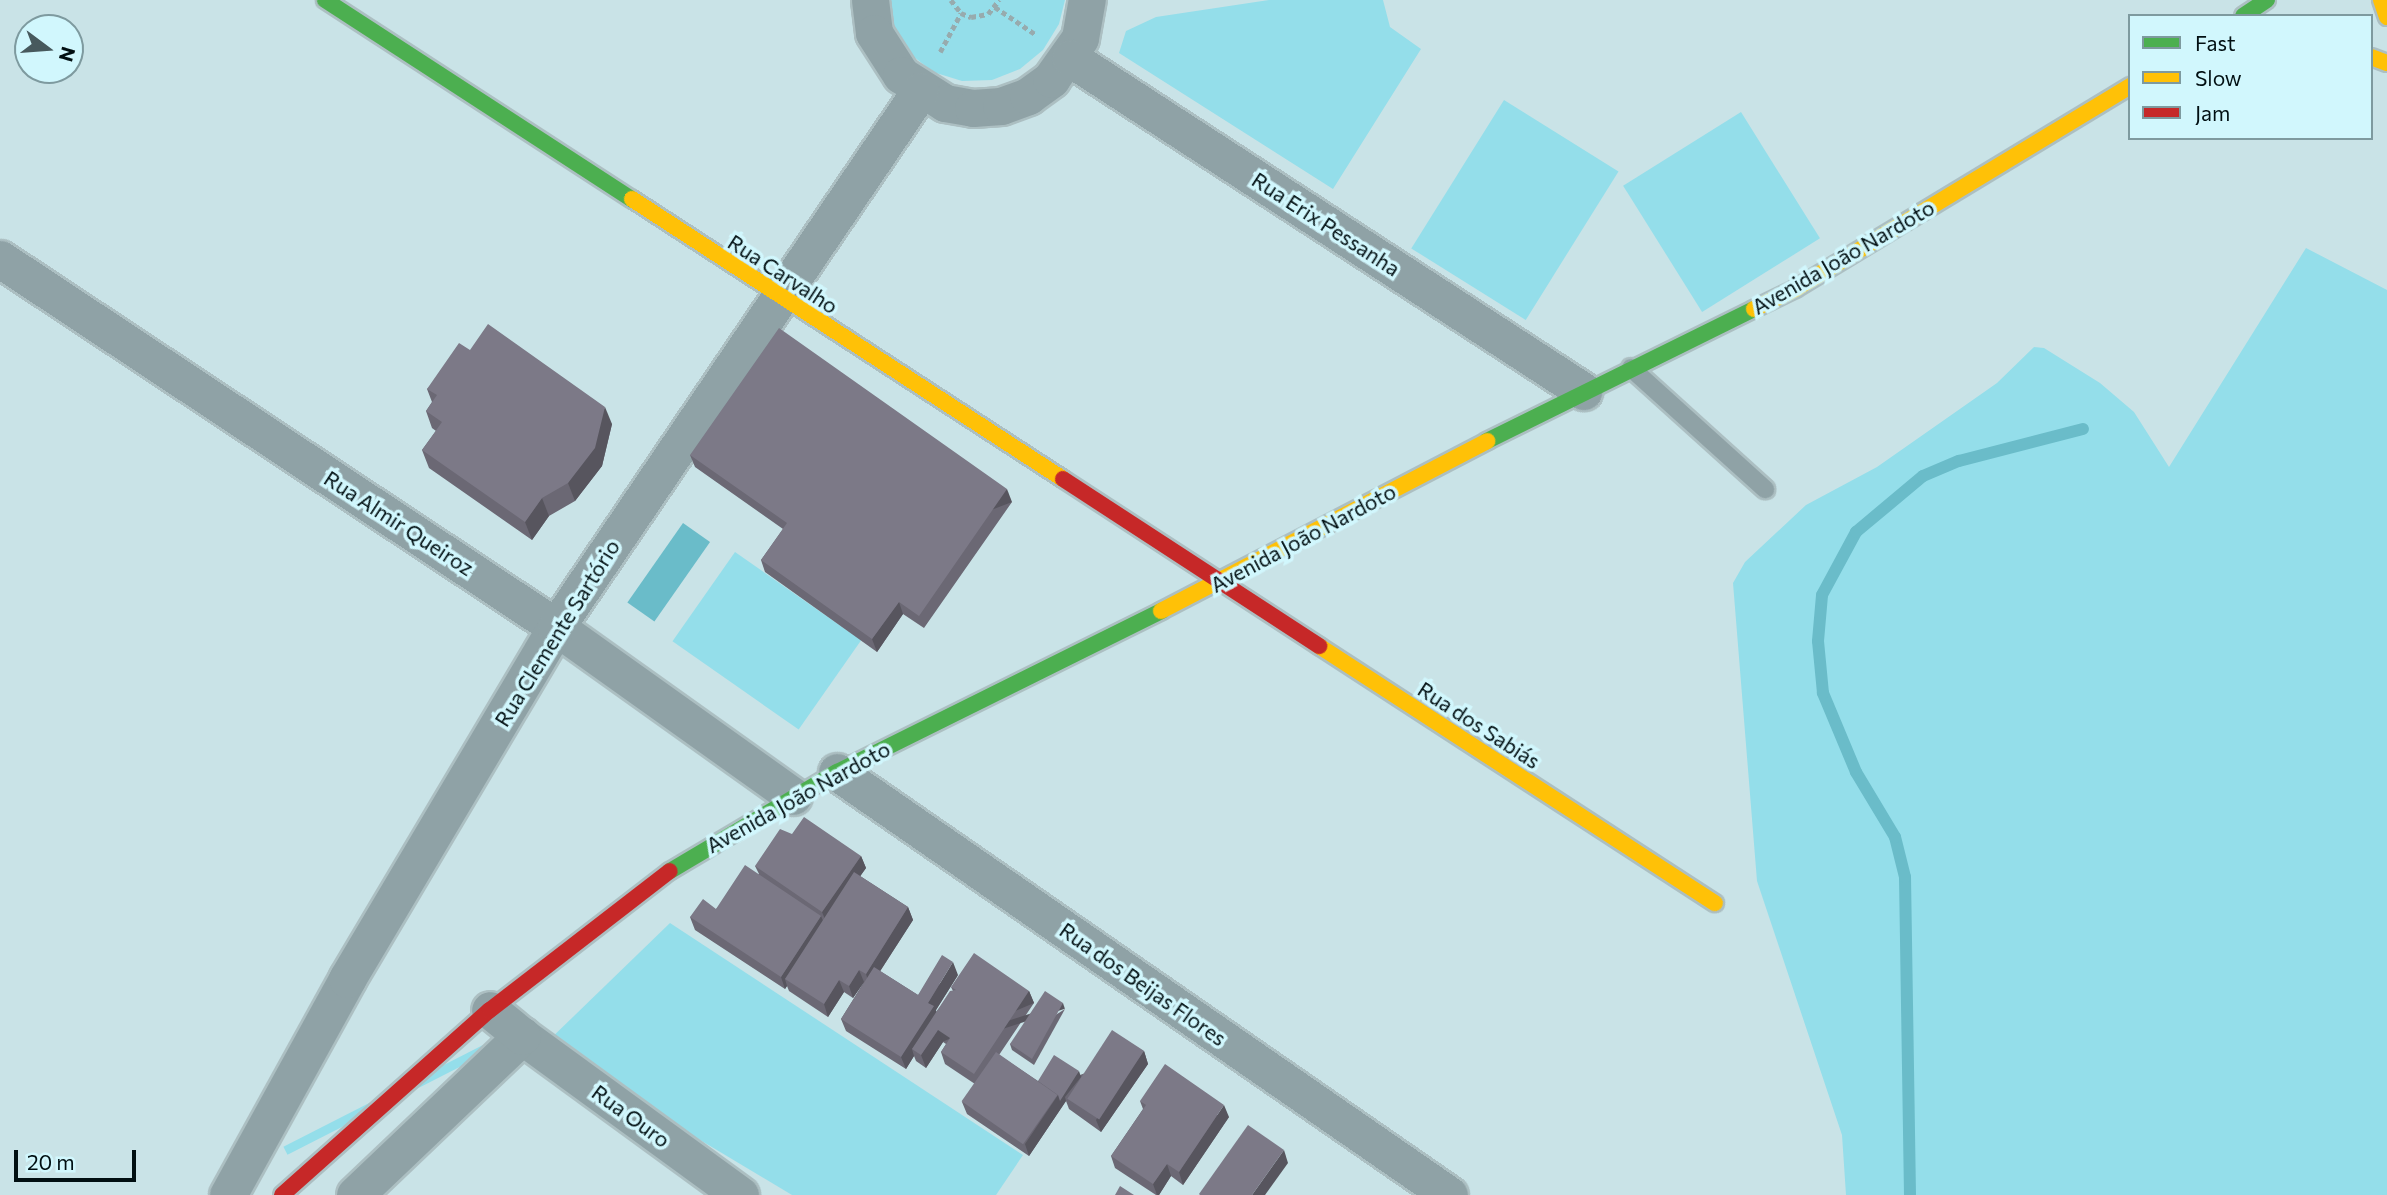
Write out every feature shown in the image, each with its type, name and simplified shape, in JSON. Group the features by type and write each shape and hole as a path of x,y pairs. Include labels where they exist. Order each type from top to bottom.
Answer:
{"street":[{"name":"Rua Carvalho","path":"325,0 1219,582"},
{"path":"870,0 874,33 885,55 919,91 945,103 973,108 1001,106 1044,85 1070,58 1080,38 1087,0"},
{"path":"2246,14 2267,0"},
{"path":"2381,0 2387,17"},
{"name":"Rua Erix Pessanha","path":"1070,58 1583,391"},
{"name":"Avenida João Nardoto","path":"282,1195 491,1010 622,904 704,848 837,772 1219,582 1583,391 1795,289 2128,87"},
{"name":"Rua Clemente Sartório","path":"228,1195 347,979 556,627 919,91"},
{"name":"Rua Almir Queiroz","path":"0,259 556,627 793,796"},
{"name":"Rua dos Sabiás","path":"1219,582 1715,903"},
{"name":"Rua dos Beijas Flores","path":"837,772 1449,1195"},
{"path":"355,1195 522,1036 491,1010"},
{"name":"Rua Ouro","path":"522,1036 740,1195"}],"lane":[{"path":"1631,368 1765,489"}],"path":[{"path":"951,0 961,13 971,17 988,14 999,0"}],"shaded area":[{"path":"884,0 1065,0 1059,24 1043,50 1020,69 992,80 962,81 933,72 909,53 892,29"},
{"path":"1269,0 1383,0 1390,27 1421,49 1333,189 1119,53 1126,31 1156,17"},
{"path":"1504,100 1618,172 1526,320 1411,248"},
{"path":"1741,112 1820,238 1702,312 1623,186"},
{"path":"2306,248 2387,290 2387,1195 1846,1195 1842,1135 1757,881 1733,583 1745,562 1806,505 1877,467 1997,383 2034,347 2044,348 2100,383 2134,412 2169,467"},
{"path":"683,523 710,542 654,621 627,602"},
{"path":"735,552 861,640 799,730 672,641"},
{"path":"670,923 1023,1155 996,1195 792,1195 543,1046"},
{"path":"483,1045 487,1053 288,1155 283,1147"}],"building":[{"path":"488,324 605,407 595,448 568,483 542,498 525,522 422,450 442,422 426,411 437,395 427,389 459,343 470,350"},
{"path":"779,328 1007,489 919,616 899,602 872,639 761,560 787,523 690,455"},
{"path":"804,817 861,856 822,912 755,866 780,829 792,834"},
{"path":"745,865 821,916 781,977 690,917 703,899 716,909"},
{"path":"854,872 908,907 866,974 859,970 849,986 839,980 824,1004 785,979"},
{"path":"974,953 1029,991 974,1074 941,1052 950,1038 938,1030 921,1055 912,1049 950,991 956,990 951,987"},
{"path":"942,955 953,962 928,1003 934,1006 901,1057 841,1019 874,967 918,995"},
{"path":"1045,991 1063,1003 1032,1059 1010,1044"},
{"path":"1112,1030 1144,1051 1099,1119 1067,1099"},
{"path":"996,1052 1057,1095 1023,1144 962,1101"},
{"path":"1054,1055 1079,1071 1060,1101 1058,1095 1038,1081"},
{"path":"1165,1064 1224,1105 1179,1172 1167,1164 1153,1184 1111,1156 1146,1105 1140,1101"},
{"path":"1248,1125 1284,1150 1252,1195 1200,1195 1199,1194"},
{"path":"1120,1186 1134,1195 1115,1195"}],"waterway":[{"path":"1910,1195 1905,877 1895,837 1856,772 1823,693 1818,641 1822,595 1856,532 1923,476 1959,461 2083,429"}],"traffic: fast":[{"path":"325,0 632,199"},
{"path":"2246,14 2267,0"},
{"path":"1487,441 1754,309"},
{"path":"670,871 837,772 1161,611"}],"traffic: slow":[{"path":"2381,0 2387,17"},
{"path":"2373,58 2387,63"},
{"path":"1754,309 1795,289 2128,87"},
{"path":"632,199 1063,479"},
{"path":"1161,611 1487,441"},
{"path":"1319,646 1715,903"}],"traffic: jam":[{"path":"1063,479 1319,646"},
{"path":"282,1195 490,1010 670,871"}]}
